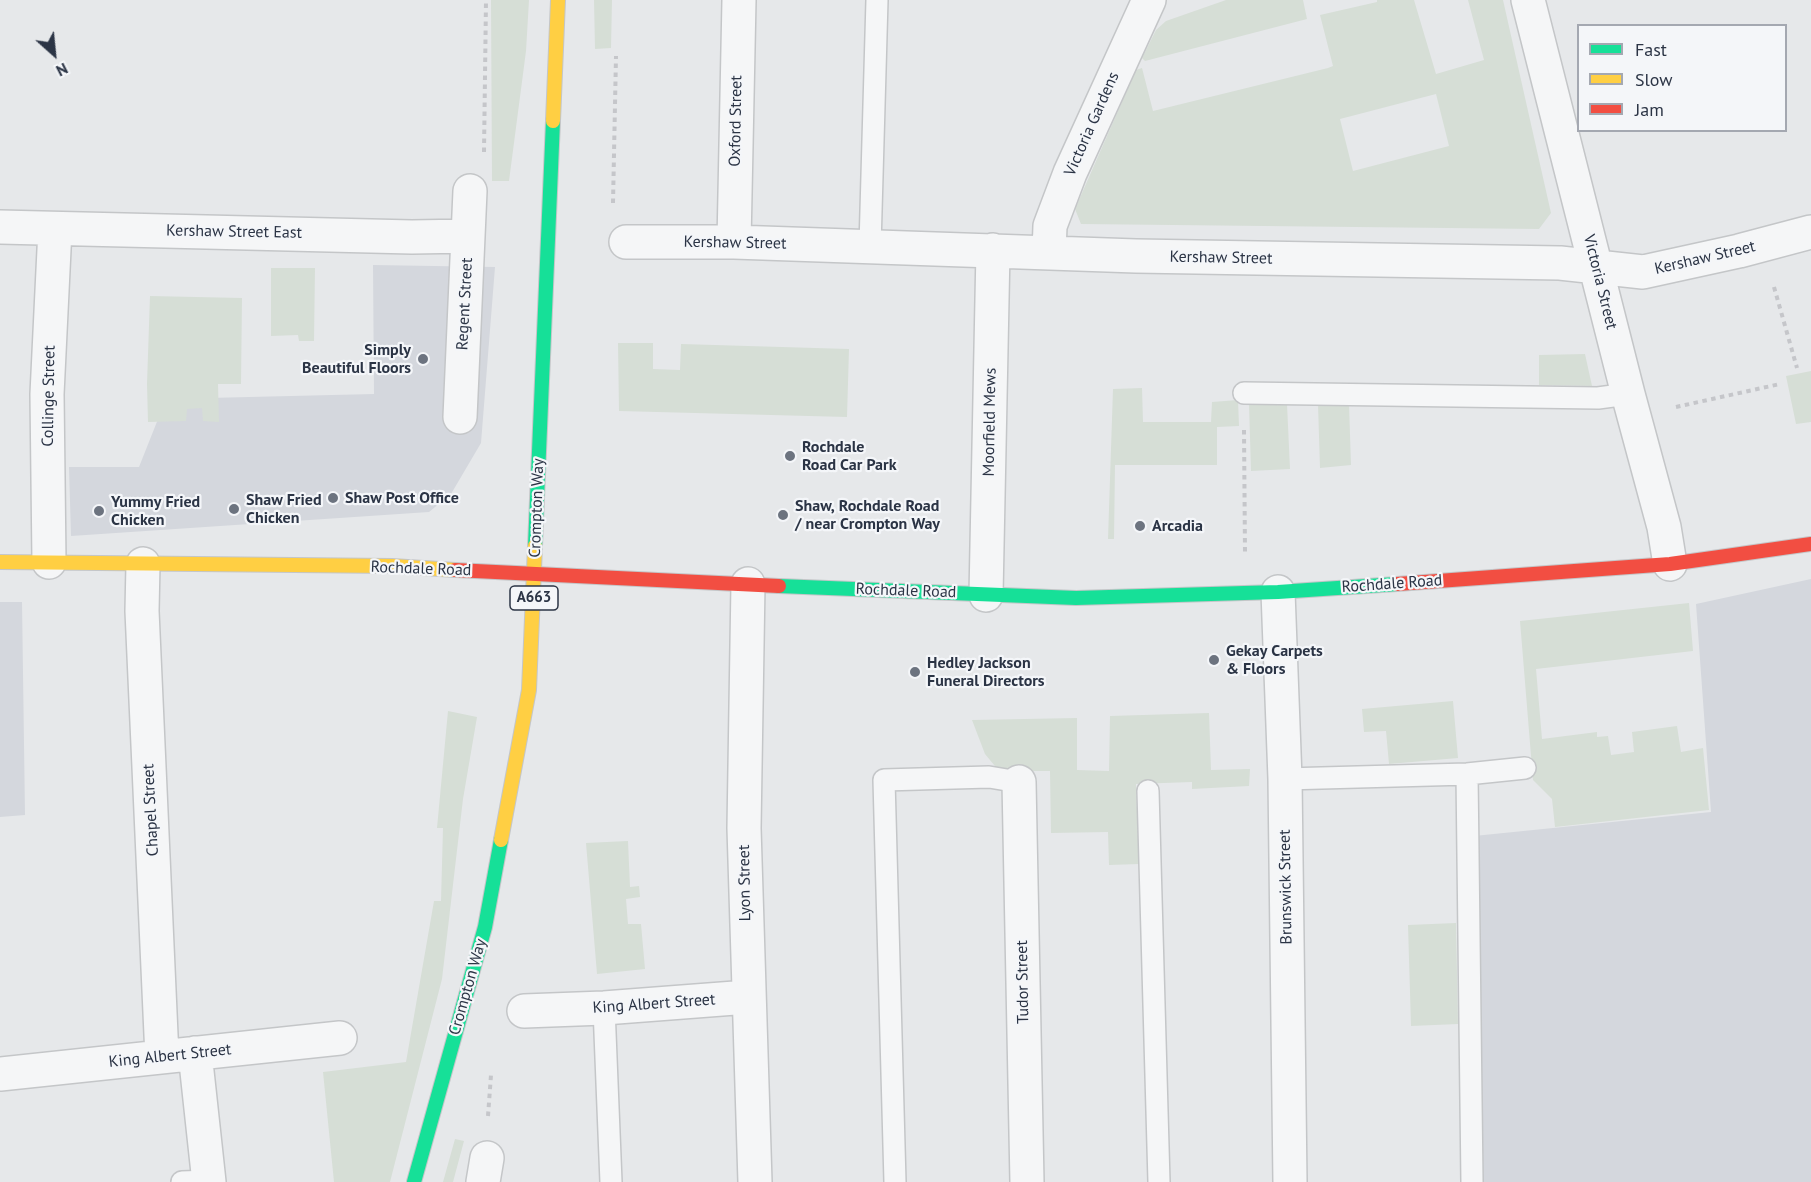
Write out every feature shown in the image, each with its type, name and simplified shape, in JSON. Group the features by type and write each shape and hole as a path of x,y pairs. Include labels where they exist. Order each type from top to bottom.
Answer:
{"main road":[{"name":"Crompton Way","path":"414,1182 485,927 529,690 558,0"},
{"name":"Rochdale Road","path":"0,562 392,566 535,575 1076,598 1278,592 1670,564 1811,544"}],"street":[{"name":"Oxford Street","path":"734,242 739,0"},
{"name":"Victoria Gardens","path":"1049,252 1050,226 1070,173 1149,0"},
{"name":"Victoria Street","path":"1528,0 1664,527 1670,564"},
{"name":"Regent Street","path":"460,417 470,190"},
{"name":"Kershaw Street East","path":"0,227 412,237 468,236"},
{"name":"Collinge Street","path":"49,562 47,394 55,229"},
{"name":"Kershaw Street","path":"626,242 734,242 1136,256 1560,263 1643,272 1811,232"},
{"name":"Moorfield Mews","path":"986,594 993,250"},
{"name":"Chapel Street","path":"143,564 142,611 162,1056"},
{"name":"Lyon Street","path":"747,584 744,828 755,1182"},
{"name":"Brunswick Street","path":"1278,592 1285,779 1290,1182"},
{"name":"Tudor Street","path":"1019,782 1028,1182"},
{"name":"King Albert Street","path":"524,1011 748,998"},
{"name":"King Albert Street","path":"0,1074 340,1038"},
{"path":"195,1053 200,1182"}],"lane":[{"path":"870,246 877,0"},
{"path":"1244,393 1598,398 1628,394"},
{"path":"1285,779 1467,774 1525,768"},
{"path":"1467,774 1472,1182"},
{"path":"895,1182 884,780 989,777 1019,782"},
{"path":"1148,791 1160,1182"},
{"path":"604,1008 611,1182"}],"path":[{"path":"484,162 486,0"},
{"path":"613,204 616,56"},
{"path":"1772,280 1797,368"},
{"path":"1667,409 1780,384"},
{"path":"1244,393 1245,554"},
{"path":"486,1155 491,1067"}],"shaded area":[{"path":"491,0 529,0 526,51 509,181 492,181"},
{"path":"594,0 612,0 611,48 595,49"},
{"path":"1226,0 1303,0 1307,19 1145,61 1142,58 1156,30 1166,21"},
{"path":"1377,0 1414,0 1436,74 1484,60 1468,0 1503,0 1551,213 1539,229 1081,224 1075,209 1136,70 1142,68 1153,111 1328,68 1333,66 1320,15 1377,2","holes":["1436,94 1449,146 1353,171 1340,119"]},
{"path":"373,265 495,267 481,443 451,494 429,512 71,536 69,467 139,467 166,399 374,394"},
{"path":"271,268 315,268 314,341 299,341 298,335 271,336"},
{"path":"150,296 242,298 241,384 218,384 219,422 203,421 202,408 187,409 186,421 148,422"},
{"path":"618,343 653,343 653,369 680,370 681,344 849,349 847,417 619,411"},
{"path":"1585,354 1592,386 1539,385 1539,355"},
{"path":"1811,371 1811,422 1796,424 1786,376"},
{"path":"1142,388 1143,422 1211,422 1212,402 1238,400 1239,426 1217,427 1217,465 1115,465 1114,539 1108,539 1113,389"},
{"path":"1249,404 1287,404 1290,469 1251,471"},
{"path":"1318,404 1349,404 1351,465 1320,468"},
{"path":"1811,579 1811,1182 1482,1182 1474,836 1711,812 1696,604"},
{"path":"0,602 22,602 25,815 0,817"},
{"path":"1689,603 1693,651 1536,669 1542,739 1597,732 1597,737 1608,736 1611,755 1634,752 1632,732 1677,726 1681,752 1703,748 1709,810 1555,827 1552,799 1533,780 1520,621"},
{"path":"1453,701 1458,758 1389,764 1386,731 1364,732 1362,709"},
{"path":"448,711 477,717 463,799 442,979 390,1182 334,1182 323,1072 406,1062 434,901 441,901 443,828 437,828"},
{"path":"1209,713 1211,770 1250,769 1249,786 1192,789 1192,782 1136,784 1139,864 1109,865 1108,832 1051,833 1050,771 999,771 985,754 972,720 1077,718 1077,770 1109,771 1110,716"},
{"path":"628,841 630,887 639,886 640,897 626,899 628,924 641,924 645,969 597,974 586,843"},
{"path":"1456,923 1458,1024 1411,1026 1408,925"},
{"path":"455,1139 464,1141 453,1182 443,1182"}],"traffic: fast":[{"path":"535,546 553,121"},
{"path":"779,586 1076,598 1278,592 1397,584"},
{"path":"414,1182 485,927 501,840"}],"traffic: slow":[{"path":"553,121 558,0"},
{"path":"501,840 529,690 535,546"},
{"path":"0,562 392,566 455,570"}],"traffic: jam":[{"path":"1397,584 1670,564 1811,544"},
{"path":"455,570 779,586"}],"place":[{"name":"Simply Beautiful Floors","path":"423,359"},
{"name":"Rochdale Road Car Park","path":"790,456"},
{"name":"Shaw Post Office","path":"333,498"},
{"name":"Shaw Fried Chicken","path":"234,509"},
{"name":"Yummy Fried Chicken","path":"99,511"},
{"name":"Shaw, Rochdale Road / near Crompton Way","path":"783,515"},
{"name":"Arcadia","path":"1140,526"},
{"name":"Gekay Carpets & Floors","path":"1214,660"},
{"name":"Hedley Jackson Funeral Directors","path":"915,672"}]}
